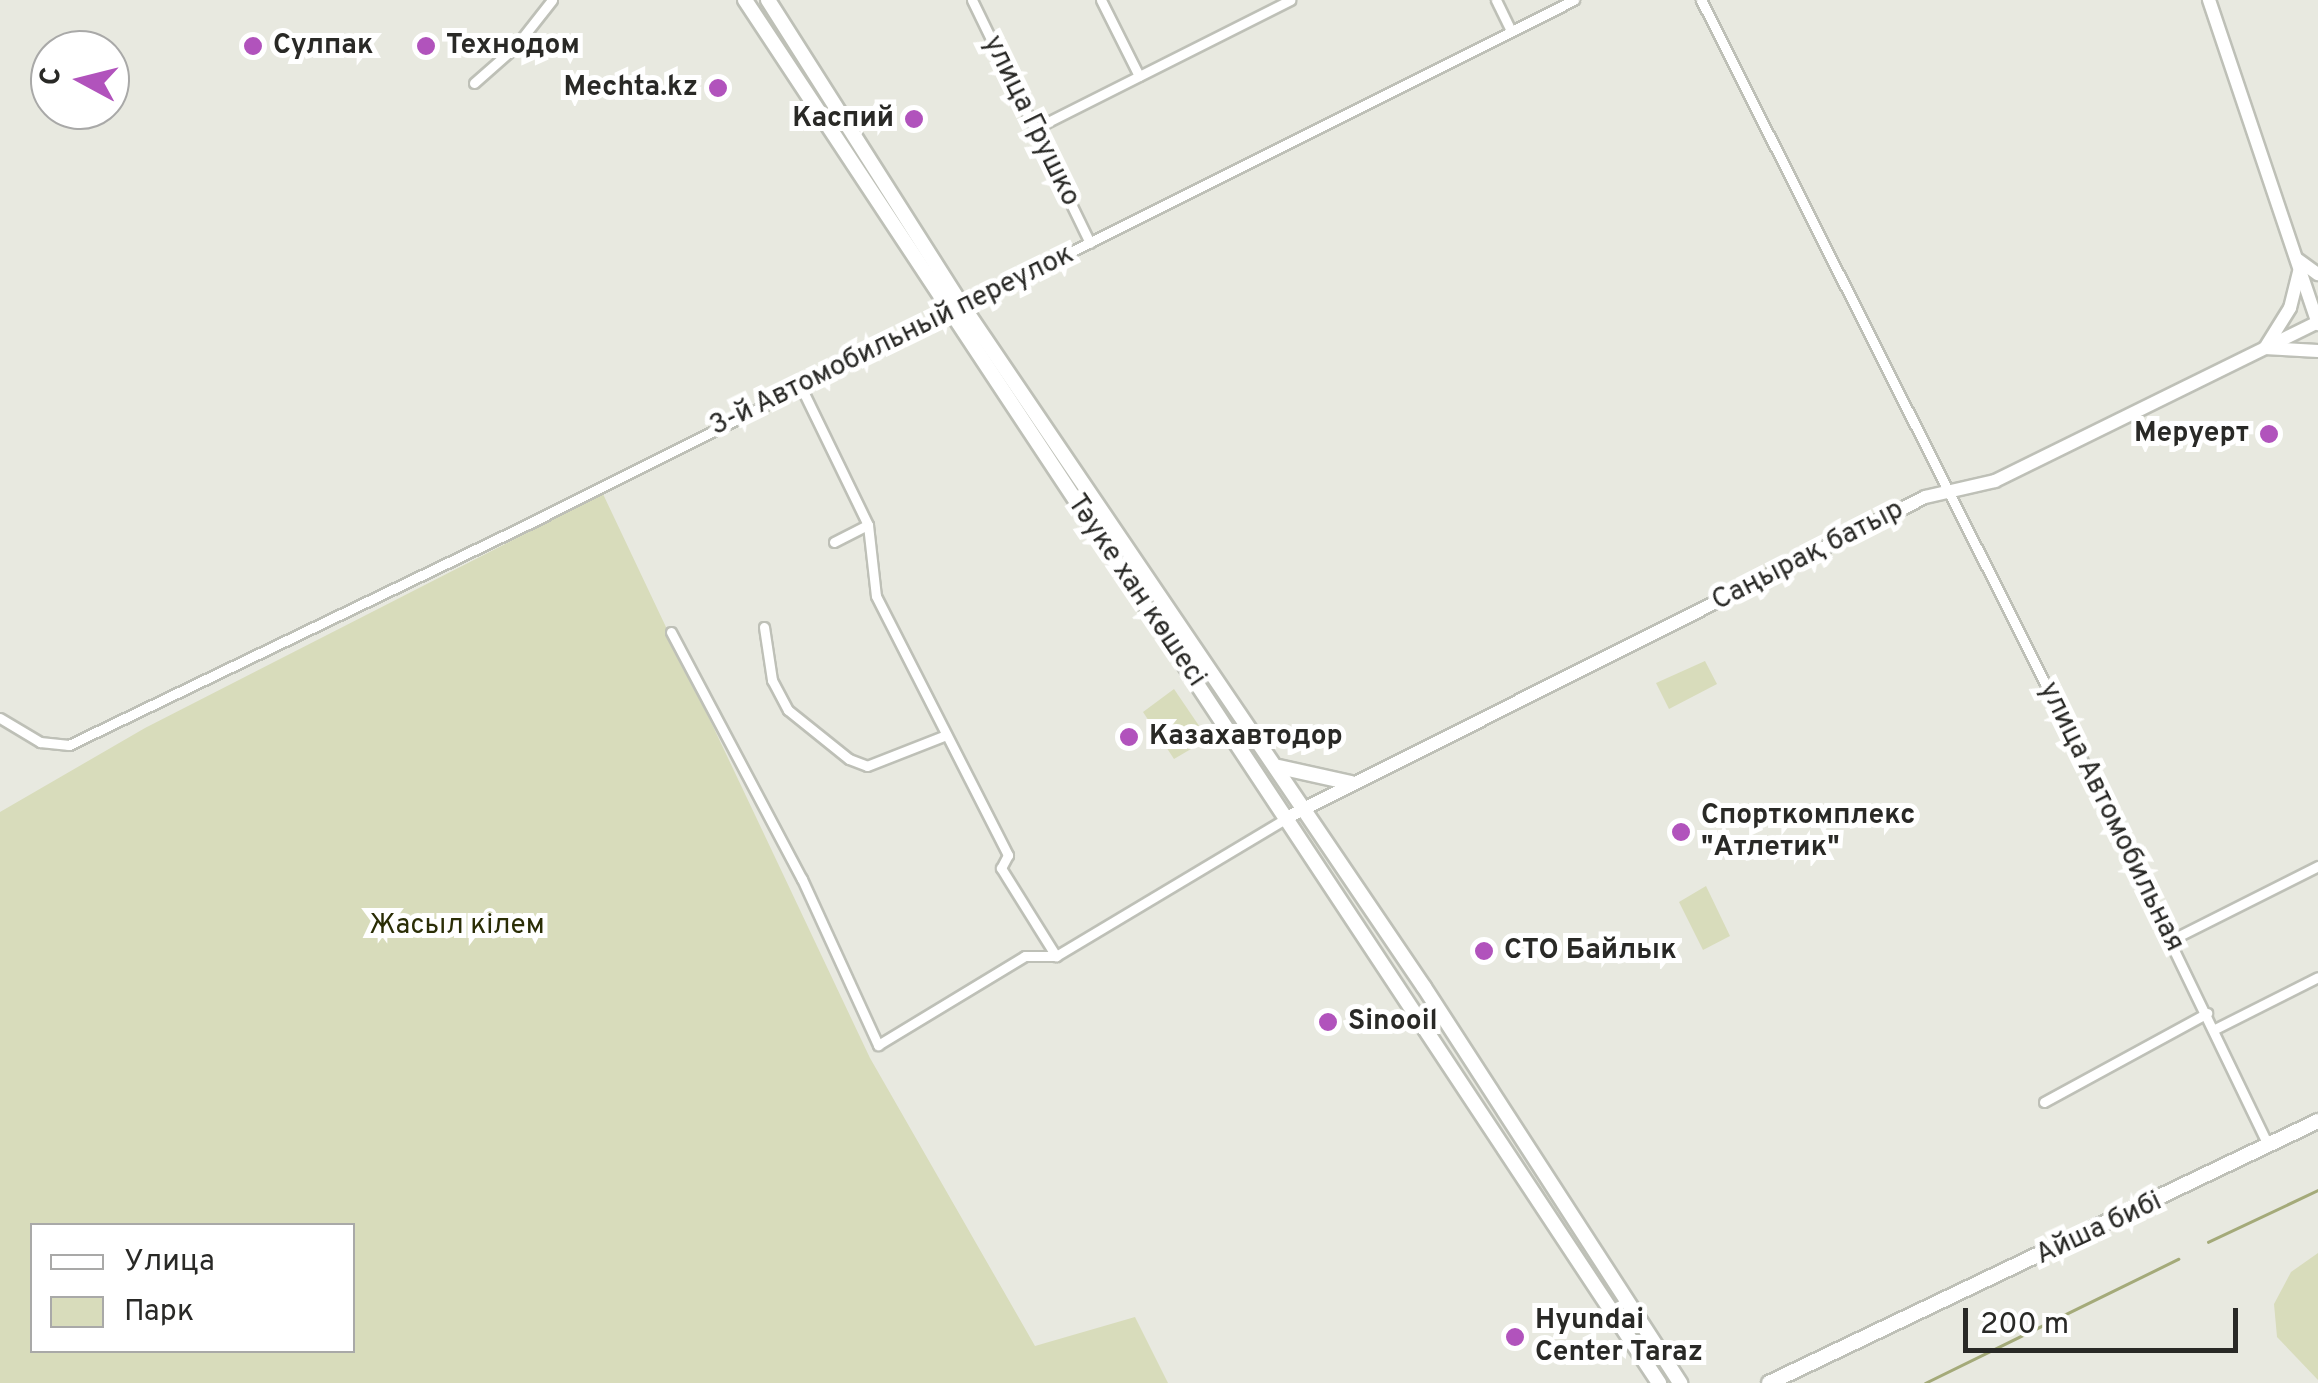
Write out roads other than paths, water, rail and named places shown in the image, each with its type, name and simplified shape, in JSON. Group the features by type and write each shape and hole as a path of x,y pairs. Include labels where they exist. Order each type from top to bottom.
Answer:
{"main road":[{"name":"Тәуке хан көшесі","path":"745,0 945,310 1288,818 1659,1383"},
{"name":"Тәуке хан көшесі","path":"768,0 960,302 1277,766 1680,1383"},
{"path":"1277,766 1351,784"},
{"name":"Айша бибі","path":"1769,1383 2318,1121"}],"street":[{"path":"474,83 515,47 552,0"},
{"name":"улица Грушко","path":"972,0 1090,242"},
{"path":"1101,0 1139,76"},
{"path":"1034,128 1290,0"},
{"path":"1496,0 1512,31"},
{"name":"3-й Автомобильный переулок","path":"0,718 40,742 69,744 1574,0"},
{"name":"улица Автомобильная","path":"1701,0 2171,940 2268,1145"},
{"path":"2209,0 2318,323"},
{"path":"2298,264 2318,274"},
{"path":"2298,264 2290,308 2266,348 2318,352"},
{"name":"Саңырақ батыр","path":"1288,818 1734,590 1948,492 1995,481 2318,323"},
{"path":"800,385 868,525 876,596 916,664 946,735 1008,856 1001,868 1056,956"},
{"path":"834,542 868,525"},
{"path":"764,627 772,680 788,710 849,759 867,766 946,735"},
{"path":"671,632 802,880 878,1045 1024,956 1056,956 1288,818"},
{"path":"2171,940 2318,866"},
{"path":"2215,1029 2318,977"},
{"path":"2044,1102 2206,1013"}],"waterway":[{"path":"2208,1242 2318,1190"},
{"path":"1925,1383 2178,1259"}],"place":[{"name":"Сулпак","path":"253,46"},
{"name":"Технодом","path":"426,46"},
{"name":"Mechta.kz","path":"718,88"},
{"name":"Каспий","path":"914,119"},
{"name":"Меруерт","path":"2269,434"},
{"name":"Казахавтодор","path":"1129,737"},
{"name":"Спорткомплекс \"Атлетик\"","path":"1681,832"},
{"name":"СТО Байлык","path":"1484,951"},
{"name":"Sinooil","path":"1328,1022"},
{"name":"Hyundai Center Taraz","path":"1515,1337"}],"park label":[{"name":"Жасыл кілем","path":"457,926"}]}
